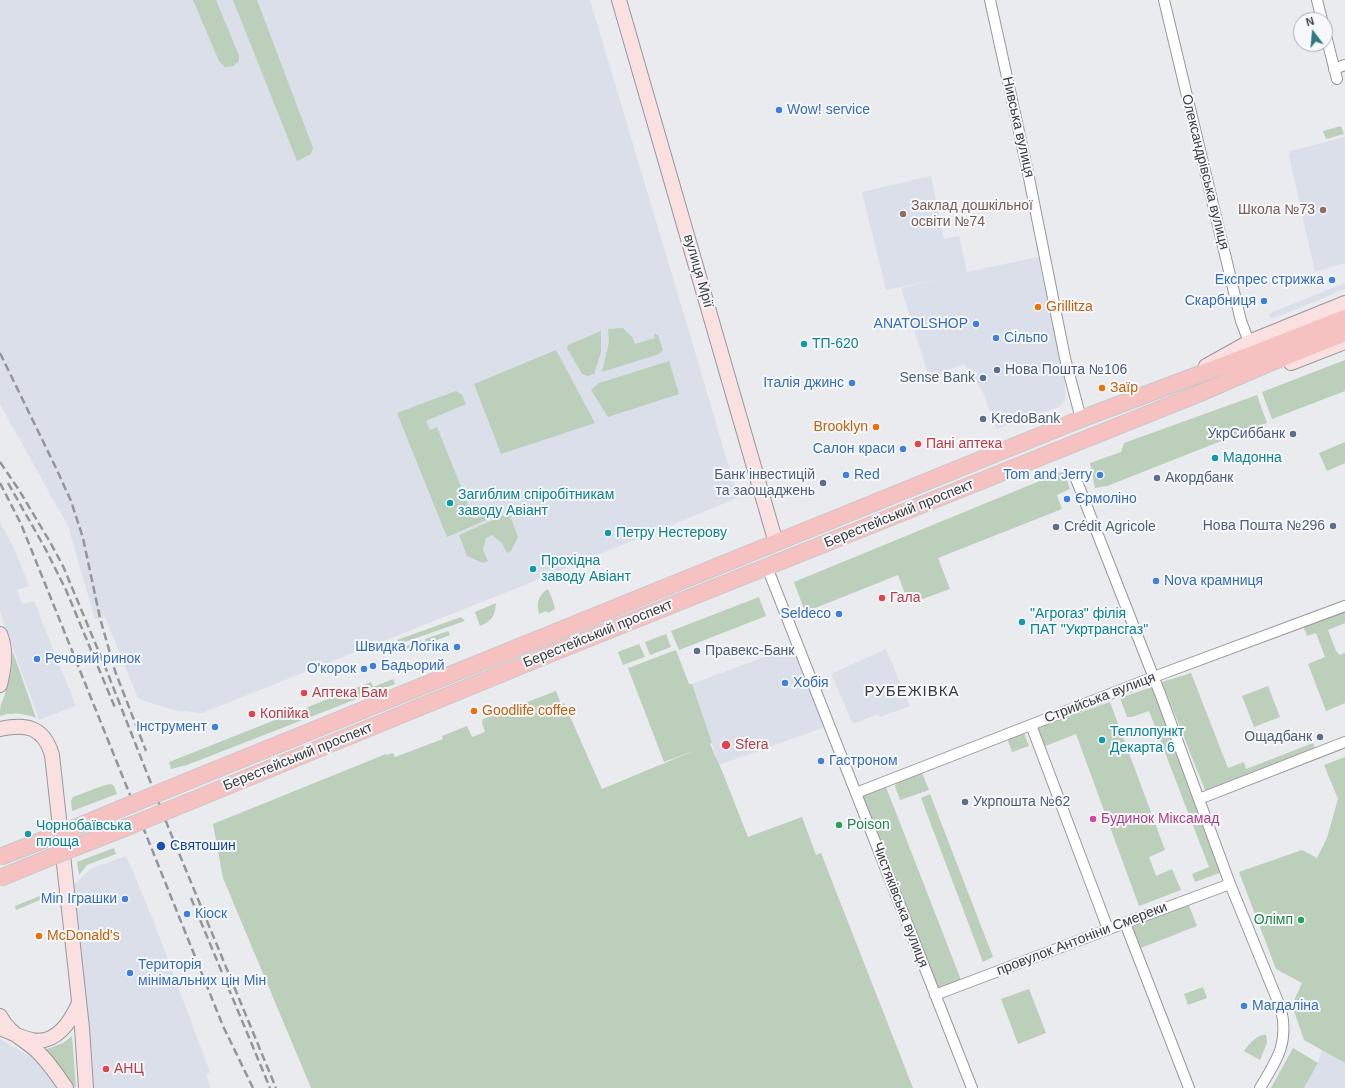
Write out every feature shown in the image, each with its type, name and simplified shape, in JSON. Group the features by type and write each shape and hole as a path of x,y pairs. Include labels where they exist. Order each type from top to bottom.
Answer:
{"main road":[{"name":"вулиця Мрії","path":"619,0 776,543"},
{"name":"Берестейський проспект","path":"1198,394 1259,352 1345,303"},
{"name":"Берестейський проспект","path":"0,857 1081,419 1345,318"},
{"name":"Берестейський проспект","path":"1259,352 1345,333"},
{"name":"Берестейський проспект","path":"0,878 192,801 434,701 1198,394 1254,377 1345,342"},
{"path":"0,634 4,655 0,685"},
{"path":"0,729 14,726 24,726 44,737 49,744 54,770 79,1002 86,1088"},
{"path":"6,1030 33,1040 42,1040 55,1035 68,1024 79,1002"},
{"path":"0,1016 6,1030 38,1052 66,1088"}],"street":[{"name":"Нивська вулиця","path":"990,0 1030,183 1065,358 1081,419"},
{"name":"Олександрівська вулиця","path":"1164,0 1240,313 1259,352"},
{"path":"1317,0 1320,12"},
{"path":"1330,52 1336,74 1345,65"},
{"path":"1076,479 1153,678 1230,884 1281,1009 1284,1022 1284,1037 1282,1045 1274,1065 1260,1088"},
{"name":"Чистяківська вулиця","path":"767,567 972,1088"},
{"name":"Стрийська вулиця","path":"856,793 1153,678 1345,606"},
{"path":"1031,725 1108,929"},
{"path":"1199,799 1345,742"},
{"name":"провулок Антоніни Смереки","path":"935,996 1108,929 1230,884"},
{"path":"1125,923 1188,1088"}],"shaded area":[{"path":"0,0 590,0 737,498 512,590 202,713 173,710 138,698 105,617 95,619 68,526 0,404"},
{"name":"Школа №73","path":"1345,137 1345,263 1315,272 1289,156 1291,151"},
{"path":"931,176 944,239 959,236 967,272 1038,257 1065,384 1065,400 1059,407 996,429 984,394 964,364 929,377 901,288 940,279 886,290 862,192"},
{"path":"1345,283 1345,289 1272,319 1268,314"},
{"name":"Речовий ринок","path":"0,522 15,550 29,586 17,590 22,604 34,601 76,706 39,720 0,612"},
{"path":"794,646 825,727 719,765 692,684"},
{"path":"886,649 910,706 880,717 878,714 853,724 831,674"},
{"path":"126,856 152,917 210,1072 206,1075 211,1088 91,1088 70,889 90,869"},
{"path":"0,1039 34,1059 43,1067 59,1088 0,1088"},
{"path":"1322,1050 1345,1063 1345,1088 1304,1088 1318,1063"}],"green space":[{"path":"193,0 216,0 239,56 239,61 233,66 225,67 219,61"},
{"path":"233,0 257,0 313,148 311,154 297,161"},
{"path":"1341,126 1344,134 1326,139 1323,131"},
{"path":"623,328 632,337 635,344 655,338 654,334 658,335 663,350 659,354 602,372 609,342 608,329"},
{"path":"601,331 601,352 594,374 587,376 582,374 567,348 568,345"},
{"path":"556,350 595,423 501,454 474,384"},
{"path":"1345,360 1345,391 1272,419 1262,392"},
{"path":"669,361 679,394 608,417 591,390 599,383"},
{"path":"456,391 462,395 466,404 426,421 430,430 437,427 474,519 489,513 491,518 447,537 397,413"},
{"path":"1257,395 1267,423 1107,486 1095,488 1090,463 1121,452 1124,443"},
{"path":"1345,442 1345,463 1327,471 1319,453"},
{"path":"1064,471 1070,489 1057,495 1062,509 938,558 950,589 909,604 898,575 805,612 794,582"},
{"path":"509,513 518,537 511,551 507,553 502,543 492,535 486,538 483,550 488,561 483,563 467,556 459,535"},
{"path":"548,589 555,609 548,613 546,611 539,614 538,603 540,597"},
{"path":"759,597 766,616 679,650 671,631"},
{"path":"496,603 492,618 480,626 475,612"},
{"path":"1345,610 1345,623 1328,630 1336,651 1340,655 1345,653 1345,703 1326,711 1308,664 1325,657 1316,633 1307,636 1303,626"},
{"path":"461,617 465,621 399,644 397,640"},
{"path":"448,631 450,635 426,644 425,639"},
{"path":"666,634 671,647 650,655 645,642"},
{"path":"421,640 423,645 399,653 398,649"},
{"path":"639,644 645,657 623,665 618,652"},
{"path":"676,650 689,684 692,684 712,743 710,744 748,837 802,817 816,855 821,853 913,1088 311,1088 223,878 213,824 386,754 393,753 395,757 443,739 442,736 467,726 472,737 485,732 482,723 483,719 556,691 561,704 564,703 602,789 696,750 664,762 628,668"},
{"path":"13,652 36,718 18,714 0,716 1,704 10,674"},
{"path":"1191,673 1228,768 1244,762 1246,769 1313,743 1315,749 1208,791 1205,790 1162,682"},
{"path":"393,679 395,684 187,765 171,769 169,762 371,682 373,687"},
{"path":"1268,686 1280,717 1254,727 1242,696"},
{"path":"1152,687 1222,872 1195,882 1192,874 1209,867 1149,711 1132,717 1127,717 1120,698"},
{"path":"1110,702 1165,850 1149,857 1156,876 1172,869 1181,890 1139,906 1076,734 1043,747 1037,731 1040,727"},
{"path":"1024,733 1029,746 1012,752 1008,741 1009,738"},
{"name":"Олімп","path":"1345,757 1345,1063 1304,1040 1292,1005 1302,983 1276,969 1239,872 1302,850 1317,858 1327,838 1338,799 1324,765"},
{"path":"918,772 922,773 929,790 900,800 895,786 897,781"},
{"path":"111,784 114,786 117,794 72,811 71,801 73,797"},
{"path":"886,787 961,980 938,988 863,798 863,796"},
{"path":"930,794 993,957 983,962 921,798"},
{"path":"114,848 116,854 87,865 79,875 77,862"},
{"path":"40,896 42,899 16,910 15,906"},
{"path":"1188,903 1197,926 1138,949 1129,925"},
{"path":"1203,987 1207,998 1188,1005 1184,994"},
{"path":"1029,989 1046,1033 1018,1044 1001,999"},
{"path":"1262,1035 1266,1035 1267,1043 1260,1060 1244,1051 1252,1042"},
{"path":"72,1036 76,1088 42,1051 63,1043"},
{"path":"1293,1048 1318,1063 1304,1088 1271,1088"}],"railway":[{"path":"0,353 71,501 83,538 100,618 115,671 146,751"},
{"path":"0,462 19,490 63,566 106,669 169,829 276,1088"},
{"path":"0,483 21,524 223,1026 253,1088"},
{"path":"8,483 45,548 66,590 116,710"},
{"path":"191,898 270,1088"}],"place":[{"name":"Wow! service","path":"779,110"},
{"name":"Школа №73","path":"1323,210"},
{"name":"Заклад дошкільної освіти №74","path":"903,214"},
{"name":"Експрес стрижка","path":"1332,280"},
{"name":"Скарбниця","path":"1264,301"},
{"name":"Grillitza","path":"1038,307"},
{"name":"ANATOLSHOP","path":"976,324"},
{"name":"Сільпо","path":"996,338"},
{"name":"ТП-620","path":"804,344"},
{"name":"Нова Пошта №106","path":"997,370"},
{"name":"Sense Bank","path":"983,378"},
{"name":"Італія джинс","path":"852,383"},
{"name":"Заїр","path":"1102,388"},
{"name":"KredoBank","path":"983,419"},
{"name":"Brooklyn","path":"876,427"},
{"name":"УкрСиббанк","path":"1293,434"},
{"name":"Пані аптека","path":"918,444"},
{"name":"Салон краси","path":"903,449"},
{"name":"Мадонна","path":"1215,458"},
{"name":"Red","path":"846,475"},
{"name":"Tom and Jerry","path":"1100,475"},
{"name":"Акордбанк","path":"1157,478"},
{"name":"Банк інвестицій та заощаджень","path":"823,483"},
{"name":"Єрмоліно","path":"1067,499"},
{"name":"Загиблим спіробітникам заводу Авіант","path":"450,503"},
{"name":"Нова Пошта №296","path":"1333,526"},
{"name":"Crédit Agricole","path":"1056,527"},
{"name":"Петру Нестерову","path":"608,533"},
{"name":"Прохідна заводу Авіант","path":"533,569"},
{"name":"Nova крамниця","path":"1156,581"},
{"name":"Гала","path":"882,598"},
{"name":"Seldeco","path":"839,614"},
{"name":"\"Агрогаз\" філія ПАТ \"Укртрансгаз\"","path":"1022,622"},
{"name":"Швидка Логіка","path":"457,647"},
{"name":"Правекс-Банк","path":"697,651"},
{"name":"Речовий ринок","path":"37,659"},
{"name":"Бадьорий","path":"373,666"},
{"name":"О'корок","path":"364,669"},
{"name":"Хобія","path":"785,683"},
{"name":"Аптека Бам","path":"304,693"},
{"name":"Goodlife coffee","path":"474,711"},
{"name":"Копійка","path":"252,714"},
{"name":"Інструмент","path":"215,727"},
{"name":"Ощадбанк","path":"1320,737"},
{"name":"Теплопункт Декарта 6","path":"1102,740"},
{"name":"Sfera","path":"726,745"},
{"name":"Гастроном","path":"821,761"},
{"name":"Укрпошта №62","path":"965,802"},
{"name":"Будинок Міксамад","path":"1093,819"},
{"name":"Poison","path":"839,825"},
{"name":"Чорнобаївська площа","path":"28,834"},
{"name":"Святошин","path":"161,846"},
{"name":"Min Іграшки","path":"125,899"},
{"name":"Кіоск","path":"187,914"},
{"name":"Олімп","path":"1301,920"},
{"name":"McDonald's","path":"39,936"},
{"name":"Територія мінімальних цін Мін","path":"130,973"},
{"name":"Магдаліна","path":"1244,1006"},
{"name":"АНЦ","path":"106,1069"}],"district":[{"name":"РУБЕЖІВКА","path":"912,692"}]}
